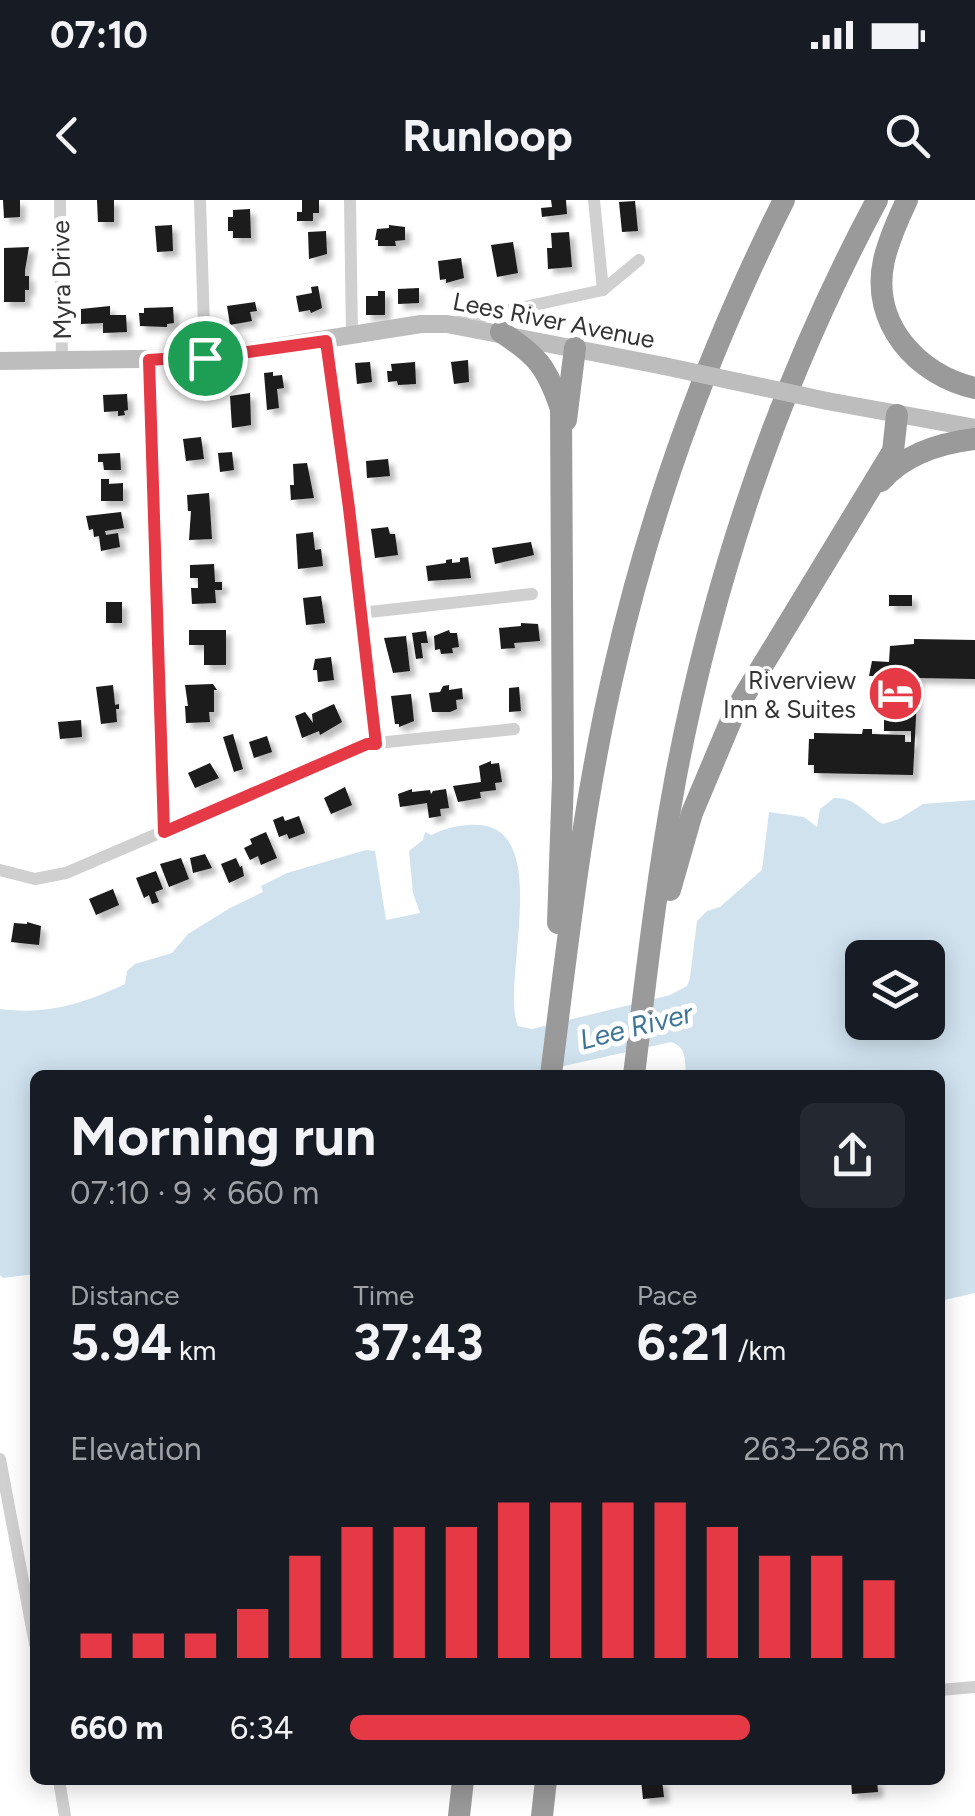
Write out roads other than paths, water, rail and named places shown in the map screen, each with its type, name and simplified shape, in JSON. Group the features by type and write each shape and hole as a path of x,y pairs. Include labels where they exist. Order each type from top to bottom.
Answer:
{"highway":[{"path":"552,1070 594,763 637,579 696,400 784,200"},
{"path":"634,1069 682,749 732,552 795,375 877,200"},
{"path":"907,200 883,263 883,284 893,327 918,363 946,380 975,388"},
{"path":"501,332 534,353 548,374 560,409 564,778 558,920 560,1004"},
{"path":"560,474 575,348"},
{"path":"646,976 692,813 735,711 892,451 897,415"},
{"path":"863,503 885,476 904,462 944,444 975,438"},
{"path":"459,1816 463,1785"},
{"path":"542,1816 545,1785"}],"main road":[{"name":"Lees River Avenue","path":"0,360 205,358 421,324 447,324 975,428"}],"street":[{"name":"Myra Drive","path":"60,200 62,361"},
{"path":"200,200 205,358"},
{"path":"350,200 352,337"},
{"path":"594,200 603,290"},
{"path":"447,324 603,290 640,260"},
{"path":"326,341 376,744"},
{"path":"149,360 164,832"},
{"path":"360,613 532,594"},
{"path":"0,870 34,879 54,876 351,751 376,744 514,729"},
{"path":"0,1458 30,1617"},
{"path":"945,1690 975,1687"},
{"path":"60,1785 65,1816"}],"water":[{"name":"Lee River","path":"834,798 854,803 883,824 923,804 975,800 975,1293 945,1300 945,1070 686,1070 683,1051 671,1042 546,1070 30,1070 30,1275 3,1278 0,1275 0,1009 49,1009 109,991 125,984 127,971 135,964 172,953 188,934 263,892 261,886 287,873 366,850 375,851 386,920 420,913 413,893 409,851 423,840 425,832 431,835 468,825 495,829 512,846 519,873 520,906 514,1004 518,1026 532,1029 670,995 687,986 697,921 707,911 720,907 762,870 769,812 804,817 817,827 820,809"}],"place":[{"name":"Riverview Inn & Suites","path":"895,694"}]}
